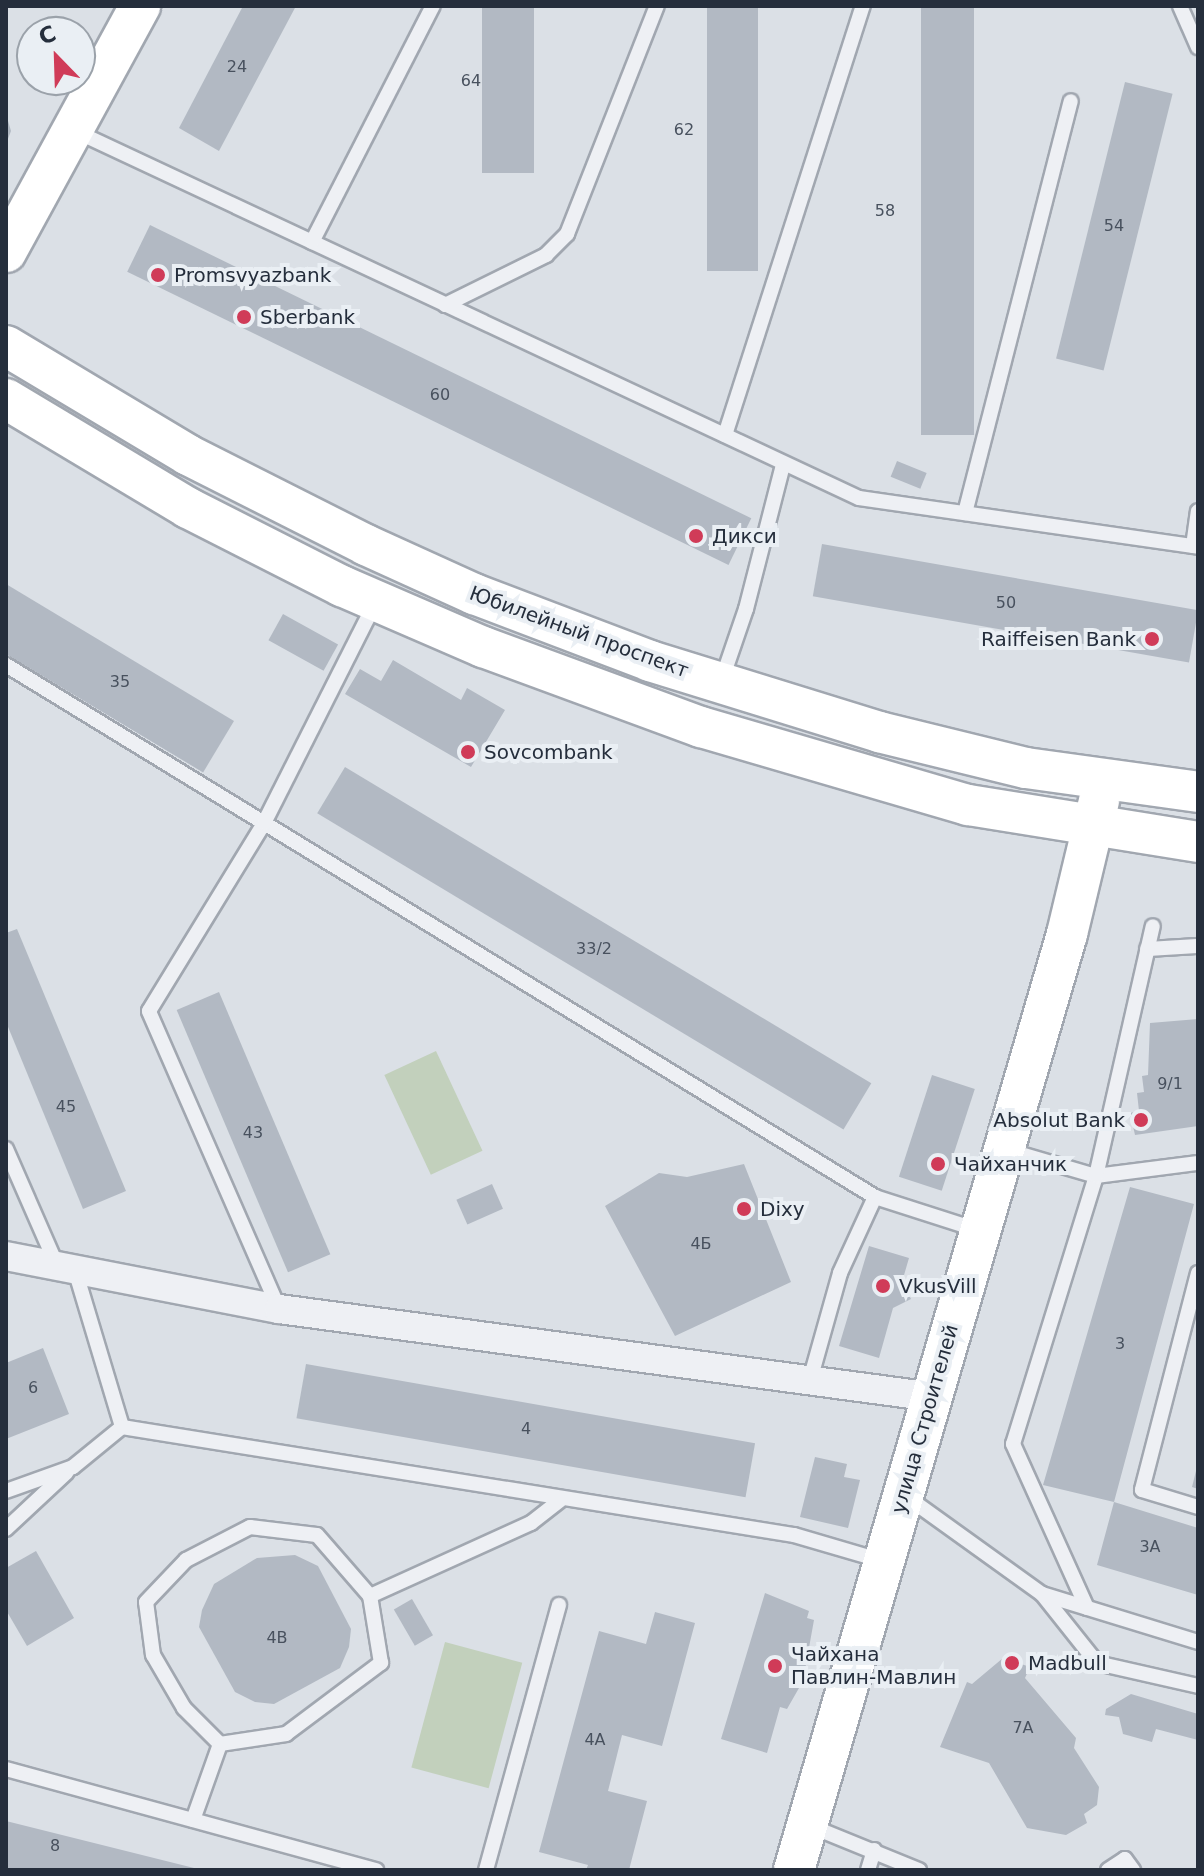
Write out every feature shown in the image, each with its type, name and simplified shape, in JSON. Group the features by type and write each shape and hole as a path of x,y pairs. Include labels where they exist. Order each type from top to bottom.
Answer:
{"main road":[{"path":"6,252 137,7"},
{"name":"Юбилейный проспект","path":"6,346 188,455 366,545 474,594 720,683 879,732 1104,782 1198,792"},
{"path":"6,399 188,508 376,601 458,637 701,727 968,805 1198,842"},
{"name":"улица Строителей","path":"794,1870 933,1397 1104,782"}],"street":[{"path":"6,1256 279,1309 933,1397"}],"lane":[{"path":"312,242 433,6"},
{"path":"445,305 546,255 567,234 657,6"},
{"path":"725,435 863,6"},
{"path":"1180,6 1198,47"},
{"path":"965,513 1071,101"},
{"path":"73,130 859,498 1195,546 1198,511"},
{"path":"720,683 746,609 783,465"},
{"path":"279,1309 149,1011 264,823 376,601"},
{"path":"6,665 875,1197 979,1230"},
{"path":"1087,1608 1013,1444 1096,1176 1153,926"},
{"path":"1147,949 1198,946"},
{"path":"1003,1148 1096,1176 1198,1163"},
{"path":"6,1149 66,1268 122,1427"},
{"path":"810,1380 840,1273 875,1197"},
{"path":"1198,1273 1142,1490 1198,1507"},
{"path":"6,1529 122,1427 560,1500 794,1535 883,1561"},
{"path":"6,1491 73,1467"},
{"path":"903,1494 1042,1594 1097,1663 1198,1686"},
{"path":"370,1596 531,1523 560,1500"},
{"path":"250,1527 317,1535 370,1596 381,1663 286,1734 220,1744 184,1708 153,1655 146,1602 186,1560 250,1527"},
{"path":"1042,1594 1198,1642"},
{"path":"486,1870 559,1605"},
{"path":"193,1820 220,1744"},
{"path":"6,1769 376,1870"},
{"path":"807,1825 919,1870"},
{"path":"868,1870 874,1850"},
{"path":"1108,1870 1125,1859 1133,1870"}],"green space":[{"path":"436,1051 482,1151 431,1175 384,1075"},
{"path":"445,1642 522,1663 489,1788 411,1768"}],"building":[{"path":"243,6 296,6 219,151 179,128"},
{"path":"482,6 534,6 534,173 482,173"},
{"path":"707,6 758,6 758,271 707,271"},
{"path":"921,6 974,6 974,435 921,435"},
{"path":"1125,82 1173,94 1104,370 1056,359"},
{"path":"6,114 11,131 6,144"},
{"path":"150,225 751,518 728,565 127,272"},
{"path":"897,461 927,473 920,489 891,477"},
{"path":"822,544 1198,610 1189,663 813,596"},
{"path":"6,584 234,721 203,772 6,654"},
{"path":"283,614 338,645 324,671 268,640"},
{"path":"393,660 461,700 467,688 505,710 471,767 345,694 360,669 381,681"},
{"path":"345,767 871,1083 843,1130 317,813"},
{"path":"17,929 126,1191 83,1209 6,1022 6,933"},
{"path":"219,992 330,1254 288,1272 177,1010"},
{"path":"1198,1019 1198,1126 1135,1135 1130,1113 1139,1111 1137,1093 1144,1092 1142,1076 1148,1075 1150,1023"},
{"path":"932,1075 975,1089 942,1191 899,1177"},
{"path":"744,1164 791,1282 675,1336 605,1206 659,1173 687,1177"},
{"path":"492,1184 503,1209 467,1225 456,1200"},
{"path":"1130,1187 1194,1204 1114,1502 1043,1485"},
{"path":"869,1246 909,1258 902,1282 911,1299 893,1308 879,1358 839,1346"},
{"path":"43,1348 69,1414 6,1439 6,1363"},
{"path":"306,1364 755,1443 746,1497 296,1418"},
{"path":"815,1457 847,1464 844,1477 860,1480 848,1528 800,1517"},
{"path":"1198,1468 1198,1489 1192,1487"},
{"path":"1114,1502 1198,1528 1198,1595 1097,1565"},
{"path":"36,1551 74,1618 27,1646 6,1610 6,1568"},
{"path":"295,1555 318,1566 351,1629 349,1647 340,1668 274,1704 255,1702 235,1692 199,1627 202,1610 214,1584 257,1558"},
{"name":"Чайхана Павлин-Мавлин","path":"765,1593 809,1611 807,1618 814,1620 803,1681 787,1709 780,1707 767,1753 721,1739"},
{"path":"412,1599 433,1635 415,1646 394,1610"},
{"path":"655,1612 695,1623 662,1746 622,1735 608,1791 647,1801 629,1870 586,1870 588,1865 539,1852 599,1631 646,1644"},
{"path":"1003,1658 1030,1667 1025,1678 1076,1738 1074,1748 1099,1787 1097,1805 1084,1814 1087,1823 1066,1835 1027,1828 989,1763 940,1747 967,1682 972,1684"},
{"path":"1131,1694 1198,1714 1198,1740 1156,1729 1152,1742 1123,1734 1119,1717 1105,1715 1106,1709"},
{"path":"6,1821 198,1869 198,1870 6,1870"}],"place":[{"name":"Promsvyazbank","path":"158,275"},
{"name":"Sberbank","path":"244,317"},
{"name":"Дикси","path":"696,536"},
{"name":"Raiffeisen Bank","path":"1152,639"},
{"name":"Sovcombank","path":"468,752"},
{"name":"Absolut Bank","path":"1141,1120"},
{"name":"Чайханчик","path":"938,1164"},
{"name":"Dixy","path":"744,1209"},
{"name":"VkusVill","path":"883,1286"},
{"name":"Madbull","path":"1012,1663"},
{"name":"Чайхана Павлин-Мавлин","path":"775,1666"}]}
